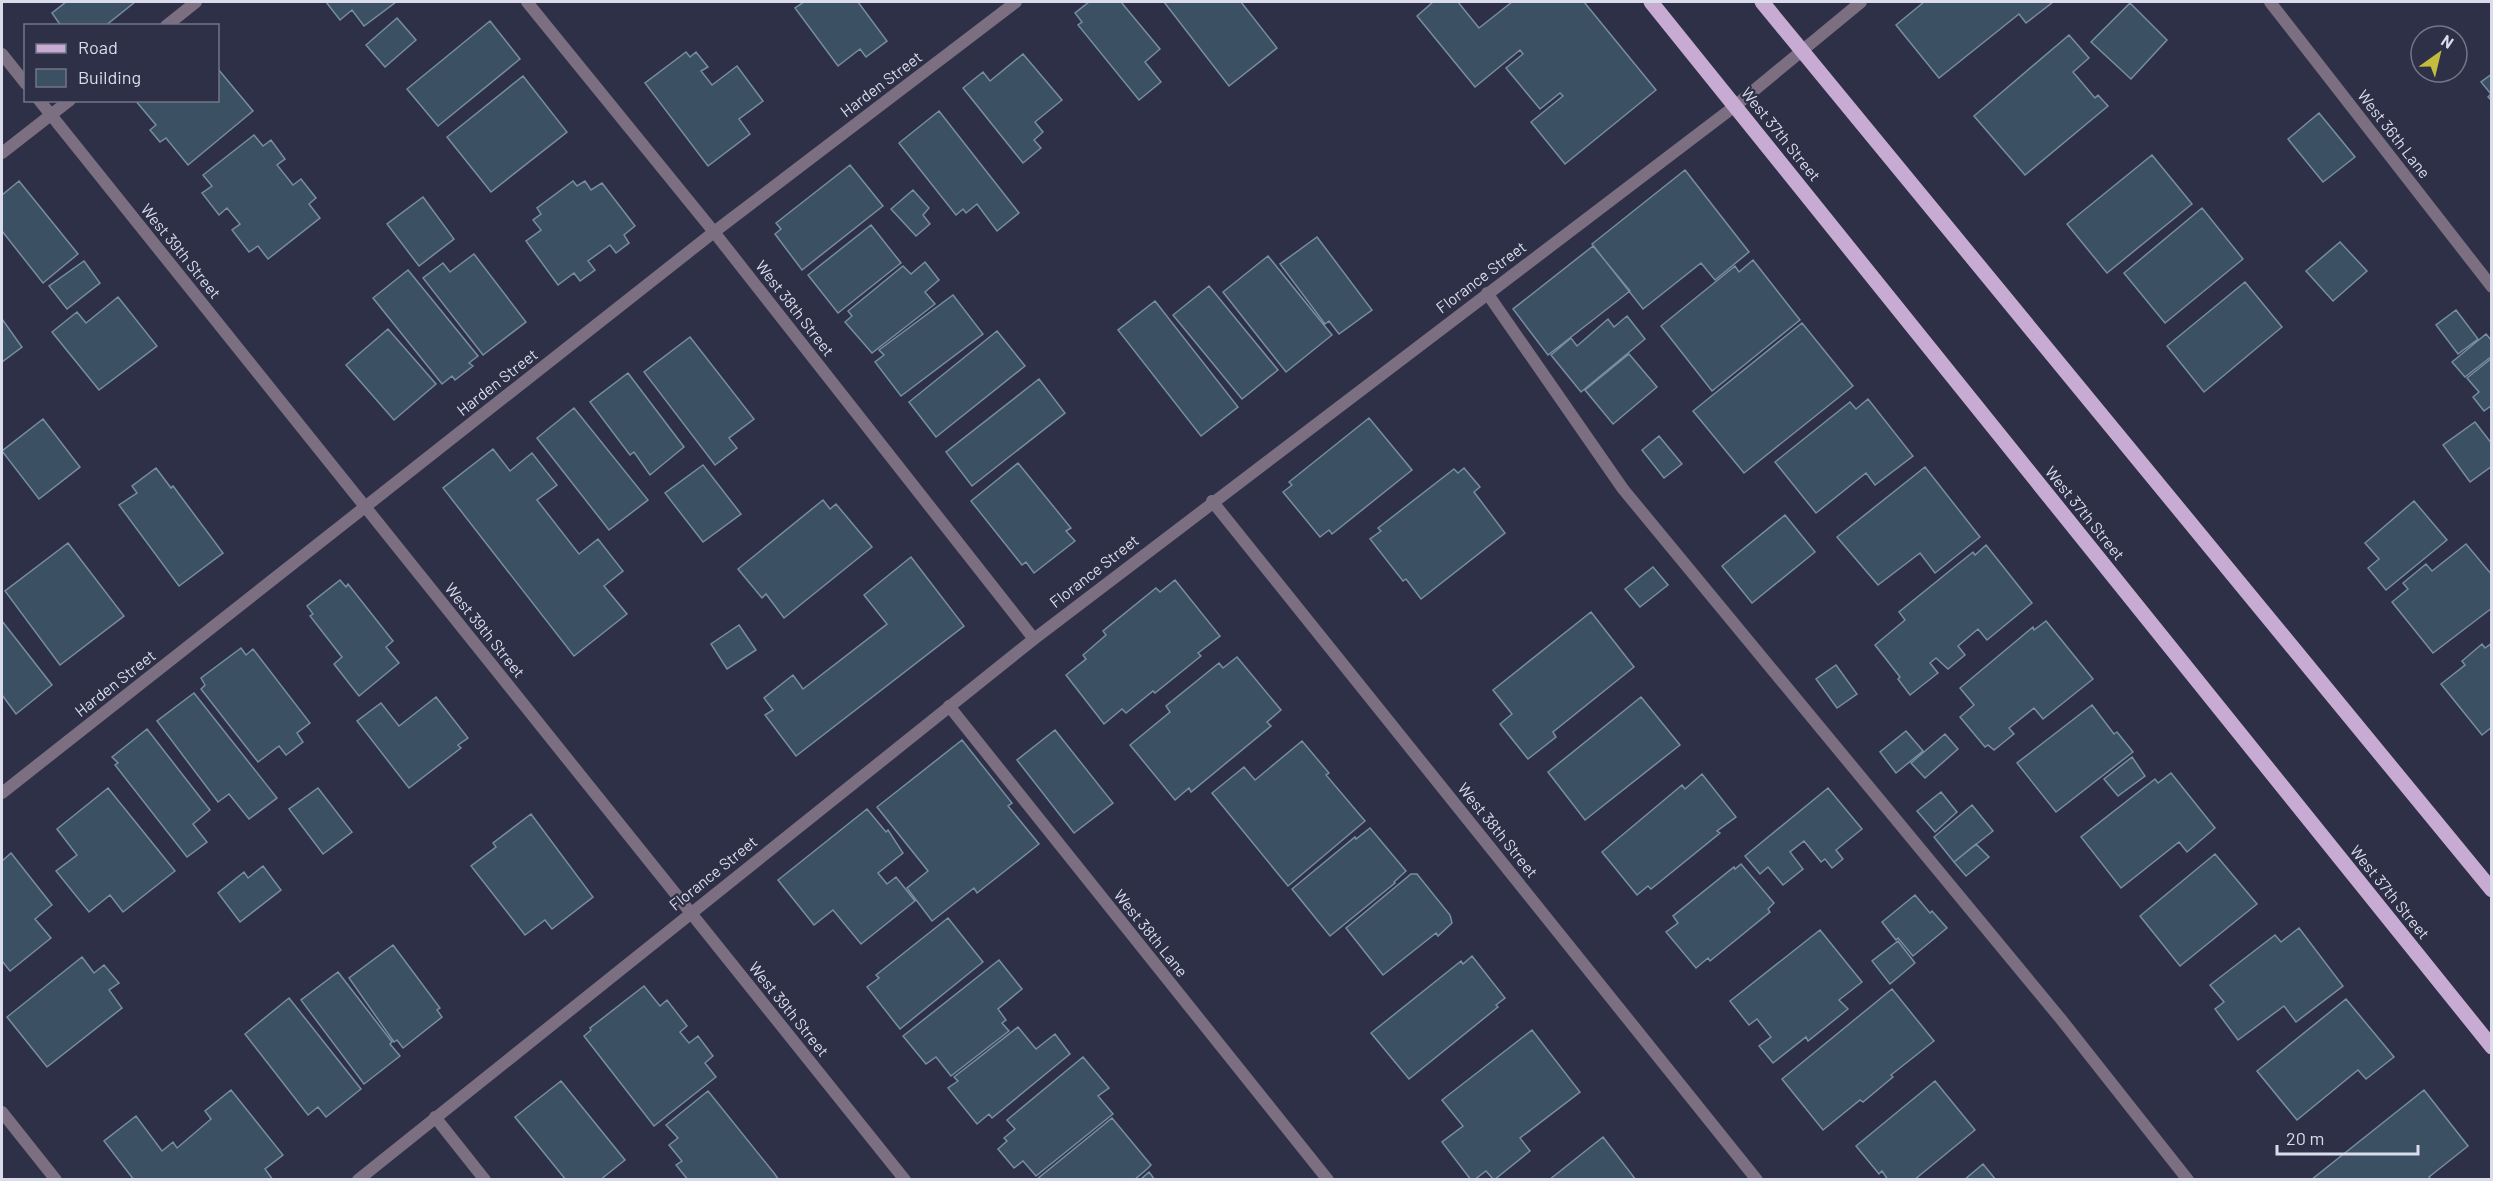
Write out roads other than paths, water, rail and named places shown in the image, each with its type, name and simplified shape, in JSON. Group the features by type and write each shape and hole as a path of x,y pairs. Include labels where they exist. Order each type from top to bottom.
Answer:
{"main road":[{"name":"West 37th Street","path":"1651,2 2492,1047"},
{"path":"1762,2 2492,890"}],"street":[{"path":"168,24 196,2"},
{"name":"West 38th Street","path":"527,2 714,232 1034,639"},
{"name":"Harden Street","path":"2,794 714,232 1016,2"},
{"name":"Florance Street","path":"358,1179 1034,639 1212,501 1735,106 1861,2"},
{"name":"West 36th Lane","path":"2270,2 2492,287"},
{"path":"2,54 24,82"},
{"name":"West 39th Street","path":"40,102 905,1179"},
{"path":"2,153 68,102"},
{"path":"1487,293 1623,489 2060,1018 2188,1179"},
{"name":"West 38th Street","path":"1212,501 1757,1179"},
{"name":"West 38th Lane","path":"949,706 1328,1179"},
{"path":"2,1112 56,1179"},
{"path":"435,1117 485,1179"}]}
